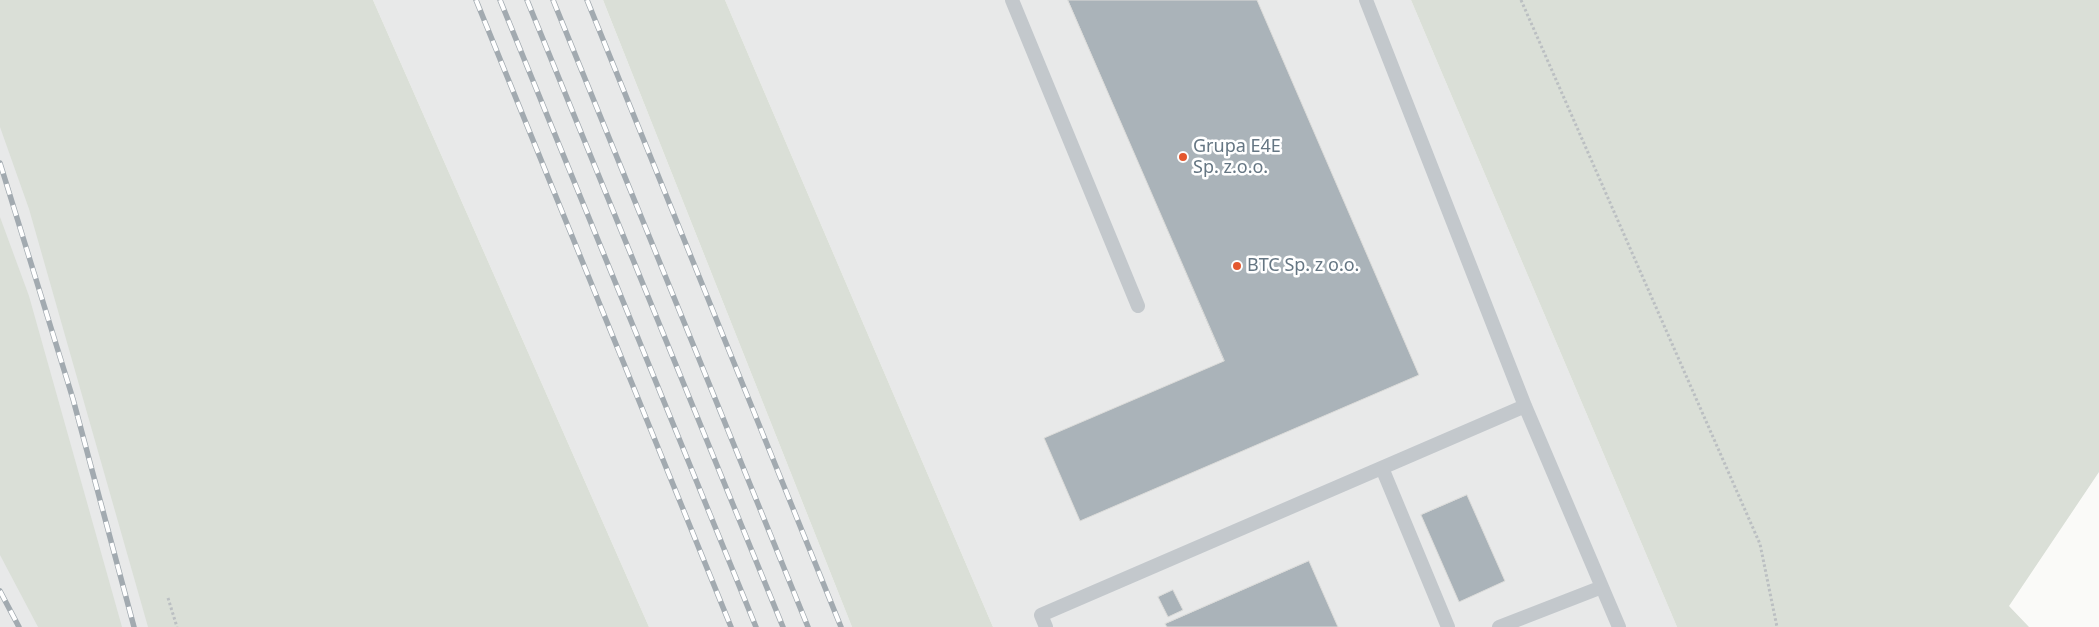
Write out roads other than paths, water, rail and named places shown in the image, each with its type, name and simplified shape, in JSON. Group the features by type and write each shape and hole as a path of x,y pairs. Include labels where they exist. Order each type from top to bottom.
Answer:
{"lane":[{"path":"1012,0 1138,306"},
{"path":"1366,0 1525,406 1618,627"},
{"path":"1046,627 1041,615 1525,406"},
{"path":"1382,468 1448,627"},
{"path":"1499,627 1602,587"}],"railway":[{"path":"476,0 731,627"},
{"path":"500,0 756,627"},
{"path":"527,0 783,627"},
{"path":"553,0 808,627"},
{"path":"587,0 841,627"},
{"path":"0,163 73,399 134,627"},
{"path":"0,591 19,627"}],"place":[{"name":"Grupa E4E Sp. z.o.o.","path":"1183,157"},
{"name":"BTC Sp. z o.o.","path":"1237,266"}]}
